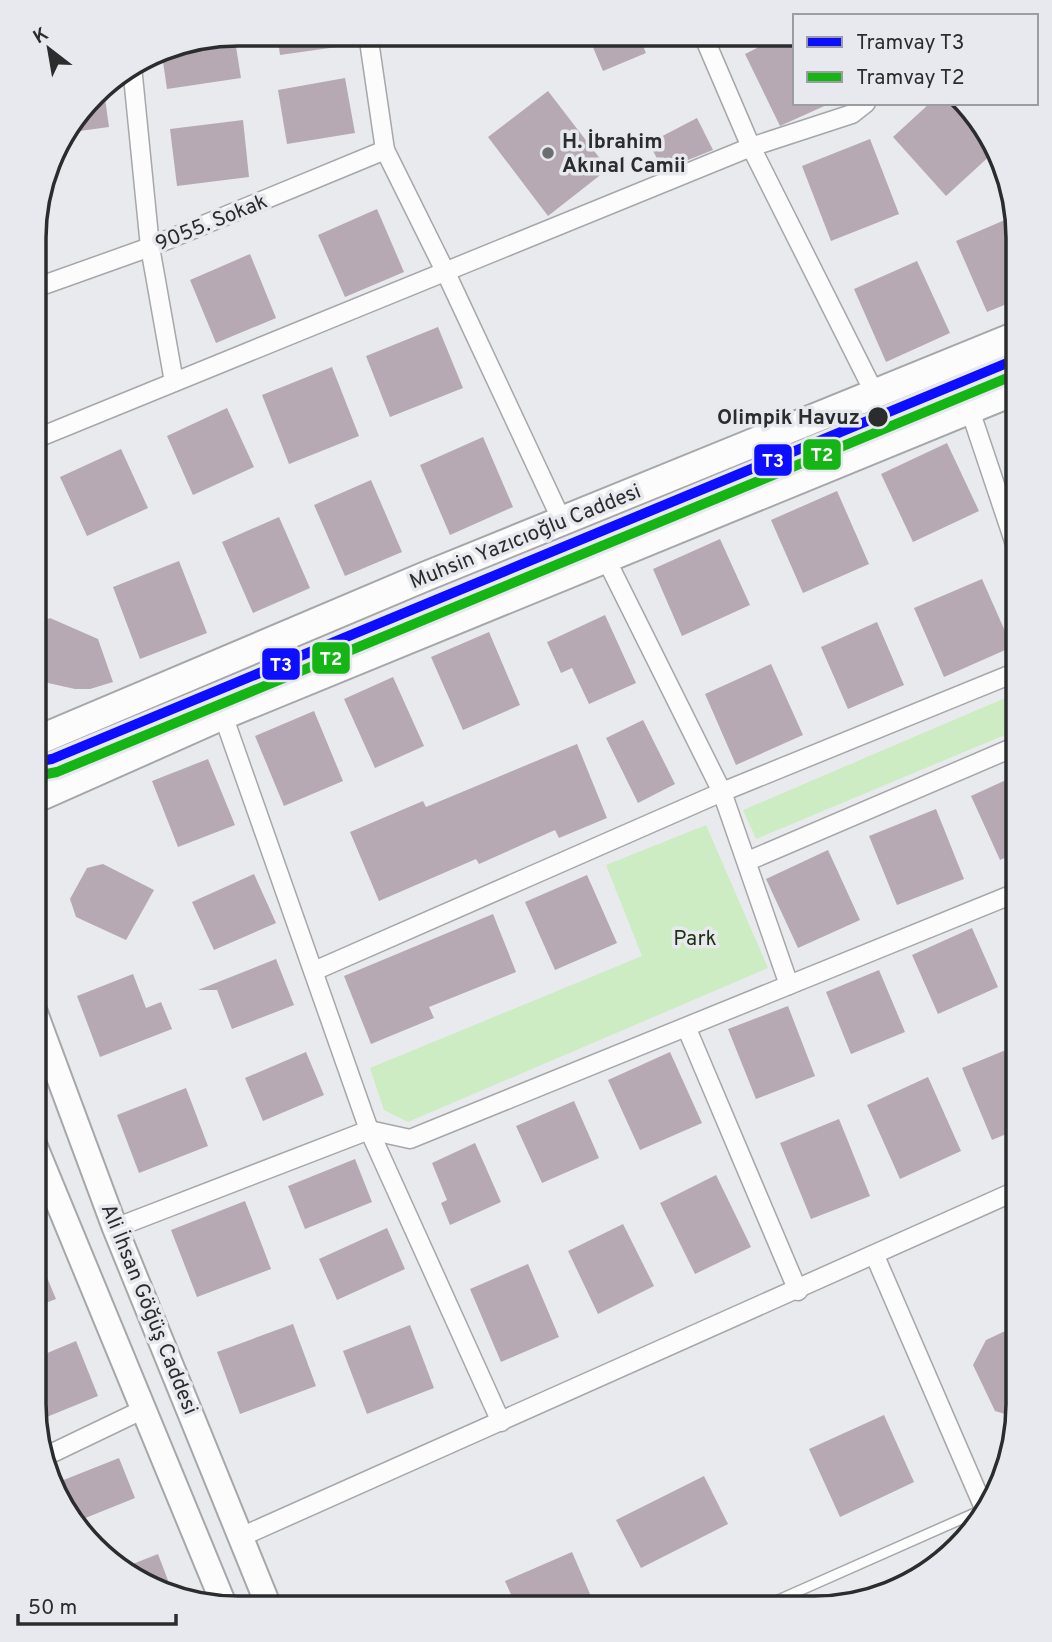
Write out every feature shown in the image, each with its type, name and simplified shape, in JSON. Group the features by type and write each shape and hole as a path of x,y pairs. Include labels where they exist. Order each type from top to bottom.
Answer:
{"main road":[{"name":"Muhsin Yazıcıoğlu Caddesi","path":"46,736 562,521 1006,340"},
{"path":"46,793 223,715 1006,395"},
{"path":"46,721 83,719"},
{"path":"46,803 67,783"},
{"name":"Ali İhsan Göğüş Caddesi","path":"46,1042 115,1228 243,1536 265,1596"},
{"path":"46,1174 220,1595"}],"street":[{"path":"370,46 385,150 562,521"},
{"path":"708,46 751,147 875,394"},
{"path":"133,77 150,247 174,382"},
{"path":"46,434 751,147 852,114 863,105"},
{"name":"9055. Sokak","path":"46,284 150,247 385,150"},
{"path":"970,410 1006,517"},
{"path":"606,559 722,792 789,985"},
{"path":"314,971 722,792 1006,676"},
{"path":"223,715 369,1130 501,1422"},
{"path":"748,861 1006,750"},
{"path":"115,1228 369,1130 411,1139 687,1029 1006,897"},
{"path":"687,1029 798,1291"},
{"path":"243,1536 1006,1196"},
{"path":"875,1256 981,1500"},
{"path":"52,1453 142,1410"}],"lane":[{"path":"787,1596 972,1513"}],"green space":[{"path":"1006,698 1006,734 756,839 743,810"},
{"name":"Park","path":"706,825 768,968 408,1122 384,1110 370,1068 642,956 606,865"}],"building":[{"path":"236,46 241,78 167,89 163,61 200,49"},
{"path":"279,46 344,46 280,55"},
{"path":"592,46 643,46 646,53 603,71"},
{"path":"761,46 793,46 793,105 827,105 780,126 745,54"},
{"path":"345,78 355,133 287,144 278,90"},
{"name":"H. İbrahim Akınal Camii","path":"548,91 608,169 548,216 488,137"},
{"path":"105,99 109,127 78,131"},
{"path":"928,105 952,105 969,125 989,157 946,196 893,137"},
{"path":"697,118 713,150 663,170 649,143"},
{"path":"243,120 249,177 177,186 170,129"},
{"path":"870,139 899,214 831,241 802,166"},
{"path":"377,209 404,272 345,297 318,235"},
{"path":"1005,220 1006,304 987,312 956,241"},
{"path":"250,254 276,318 216,343 190,280"},
{"path":"917,261 950,333 886,362 854,289"},
{"path":"438,327 463,388 390,417 366,356"},
{"path":"332,367 359,436 289,464 262,395"},
{"path":"227,408 254,467 193,495 167,436"},
{"path":"483,437 513,507 450,535 420,465"},
{"path":"947,443 979,511 913,542 881,474"},
{"path":"121,449 148,508 87,536 60,477"},
{"path":"371,480 402,552 345,576 314,505"},
{"path":"837,491 869,564 803,593 771,520"},
{"path":"279,517 310,588 253,613 222,542"},
{"path":"720,539 750,605 682,636 653,569"},
{"path":"179,561 207,633 140,659 113,587"},
{"path":"982,579 1006,633 1006,650 944,677 914,608"},
{"path":"605,615 636,683 589,704 572,668 561,673 547,642"},
{"path":"50,618 98,639 113,682 90,689 75,689 46,682 46,620"},
{"path":"877,622 904,685 848,709 821,647"},
{"path":"489,632 520,705 463,730 431,657"},
{"path":"771,664 803,735 736,765 705,694"},
{"path":"393,677 424,746 375,768 344,699"},
{"path":"314,711 343,781 284,806 255,736"},
{"path":"643,720 675,784 638,803 606,738"},
{"path":"577,744 607,818 559,838 555,830 479,864 476,859 379,901 350,832 423,801 426,807"},
{"path":"208,759 235,825 178,847 152,781"},
{"path":"1006,780 1006,857 1000,860 971,796"},
{"path":"936,809 964,879 897,905 869,836"},
{"path":"828,850 860,920 798,948 766,879"},
{"path":"103,864 154,890 126,940 76,917 70,899 87,868"},
{"path":"254,874 276,923 214,950 192,902"},
{"path":"587,875 617,943 555,970 525,902"},
{"path":"493,914 516,972 429,1007 434,1018 371,1044 344,976"},
{"path":"972,928 998,987 938,1014 912,955"},
{"path":"276,959 294,1005 232,1029 217,990 198,990"},
{"path":"879,970 905,1032 851,1054 826,992"},
{"path":"133,974 146,1008 161,1002 172,1029 100,1057 77,996"},
{"path":"788,1006 815,1076 756,1099 728,1029"},
{"path":"1006,1050 1006,1134 992,1140 962,1068"},
{"path":"306,1052 324,1095 263,1121 245,1078"},
{"path":"670,1052 702,1123 640,1150 608,1080"},
{"path":"928,1077 961,1151 900,1179 867,1105"},
{"path":"186,1088 208,1146 139,1173 117,1115"},
{"path":"574,1101 599,1158 542,1183 516,1126"},
{"path":"839,1119 870,1196 811,1219 780,1143"},
{"path":"475,1143 501,1202 450,1225 441,1203 447,1200 432,1163"},
{"path":"355,1159 372,1202 305,1229 288,1186"},
{"path":"716,1175 751,1247 695,1274 660,1203"},
{"path":"245,1201 271,1269 197,1297 171,1230"},
{"path":"623,1224 654,1286 598,1314 568,1251"},
{"path":"387,1228 405,1269 337,1300 319,1259"},
{"path":"528,1264 559,1337 501,1362 470,1289"},
{"path":"46,1275 56,1299 46,1303"},
{"path":"293,1324 316,1386 240,1414 217,1352"},
{"path":"410,1325 434,1388 367,1414 343,1351"},
{"path":"1006,1331 1006,1414 995,1411 973,1365 986,1340"},
{"path":"76,1341 98,1396 46,1417 46,1354"},
{"path":"884,1415 914,1482 840,1517 809,1449"},
{"path":"119,1458 135,1498 84,1519 61,1481"},
{"path":"704,1476 728,1524 641,1568 616,1520"},
{"path":"572,1552 591,1596 512,1596 505,1581"},
{"path":"158,1554 169,1584 142,1571 132,1564"}],"tram line":[{"name":"T3","path":"46,760 1006,363"},
{"name":"T2","path":"46,774 57,772 1006,378"}],"place":[{"name":"H. İbrahim Akınal Camii","path":"548,153"},
{"name":"Olimpik Havuz","path":"878,417"}]}
